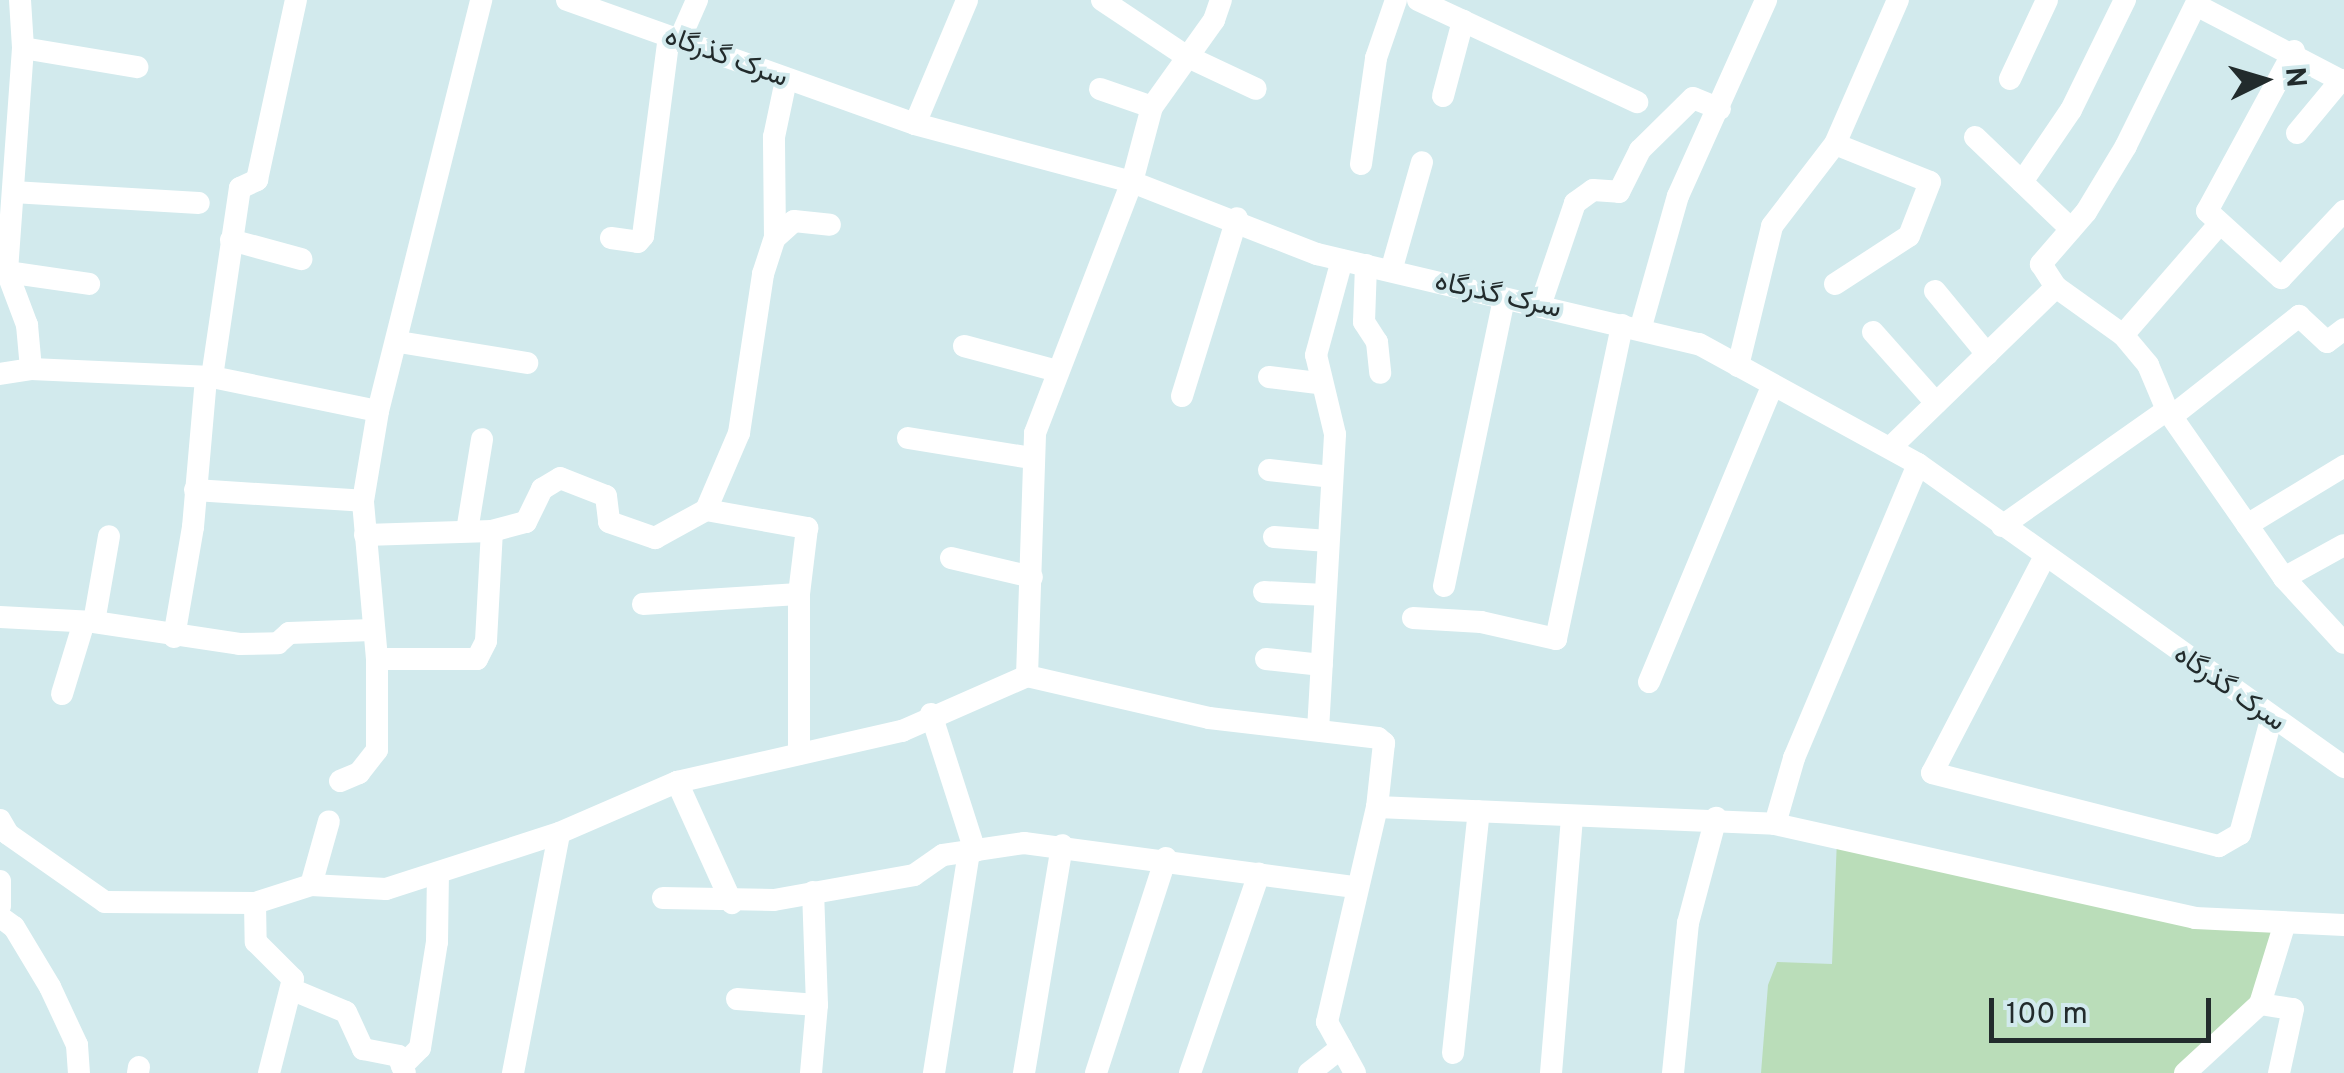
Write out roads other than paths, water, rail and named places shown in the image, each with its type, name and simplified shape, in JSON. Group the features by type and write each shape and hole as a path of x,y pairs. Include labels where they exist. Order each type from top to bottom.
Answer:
{"street":[{"path":"20,0 23,48 9,86 14,192 7,272 27,325 31,368"},
{"path":"174,637 209,378 240,188 257,180 296,0"},
{"path":"340,781 359,773 377,750 377,659 363,501 378,411 399,342 481,0"},
{"name":"سرک گذرگاه","path":"567,0 915,124 1132,182 1342,260 1699,344 1891,446 2271,720 2344,767"},
{"path":"611,238 638,242 643,236 674,39 697,0"},
{"path":"915,124 966,0"},
{"path":"1102,0 1186,56 1256,89"},
{"path":"1027,676 1032,458 1057,371 1132,182 1152,107 1214,20 1220,0"},
{"path":"1361,164 1376,58 1396,0"},
{"path":"1418,0 1636,102"},
{"path":"1413,618 1481,622 1556,639 1631,328 1678,196 1766,0"},
{"path":"1738,366 1772,226 1835,144 1898,0"},
{"path":"2010,79 2047,0"},
{"path":"2022,182 2072,110 2126,0"},
{"path":"2298,133 2343,81 2294,51 2197,2 2126,146 2071,229 2041,264 2056,288 2123,335 2148,364 2170,413 2284,578 2344,643"},
{"path":"1444,96 1463,21"},
{"path":"23,48 136,67"},
{"path":"2294,51 2207,212 2281,278 2344,211"},
{"path":"365,535 492,531 526,522 542,489 560,478 606,496 609,522 655,538 706,510 740,433 763,274 775,238 774,136 786,80"},
{"path":"1100,88 1152,107"},
{"path":"1540,306 1575,203 1593,190 1620,192 1640,150 1693,98 1720,108"},
{"path":"1975,138 2071,229"},
{"path":"1834,284 1909,236 1930,182 1835,144"},
{"path":"1391,271 1422,162"},
{"path":"14,192 199,203"},
{"path":"1182,396 1237,218"},
{"path":"775,238 794,220 830,225"},
{"path":"2123,335 2215,229"},
{"path":"231,240 302,259"},
{"path":"1318,730 1334,412 1318,383 1316,355 1342,260"},
{"path":"1366,265 1364,322 1377,342 1380,373"},
{"path":"7,272 89,284"},
{"path":"1891,446 2056,288"},
{"path":"1936,291 1987,354"},
{"path":"1444,586 1504,298"},
{"path":"2002,526 2170,413 2299,316 2327,342 2344,329"},
{"path":"1873,332 1936,403"},
{"path":"399,342 528,363"},
{"path":"964,346 1057,371"},
{"path":"0,374 31,368 209,378 378,411"},
{"path":"1269,377 1318,383"},
{"path":"1649,682 1772,386"},
{"path":"908,438 1032,458"},
{"path":"467,531 482,439"},
{"path":"1775,824 1794,758 1918,464"},
{"path":"2247,525 2344,466"},
{"path":"1269,470 1331,477"},
{"path":"195,490 363,501"},
{"path":"706,510 806,528 799,594 799,754"},
{"path":"377,659 477,658 486,641 492,531"},
{"path":"62,694 89,622 108,536"},
{"path":"1274,537 1328,541"},
{"path":"2284,578 2344,545"},
{"path":"950,558 1032,577"},
{"path":"2044,558 1932,772 2220,846 2240,834 2271,720"},
{"path":"1264,592 1325,595"},
{"path":"643,604 799,594"},
{"path":"0,617 89,622 174,637 278,644 289,633 372,630"},
{"path":"1266,660 1322,665"},
{"path":"0,820 8,834 105,902 255,904 311,886 386,888 438,873 559,834 677,782 902,731 931,714 1027,676 1209,718 1318,730 1384,743 1377,806 1354,887 1327,1022 1356,1073"},
{"path":"931,714 972,852 934,1073"},
{"path":"677,782 732,903"},
{"path":"1377,806 1572,816 1716,818 1775,824 2196,918 2284,926 2344,925"},
{"path":"1454,1053 1480,811"},
{"path":"1551,1073 1572,816"},
{"path":"1674,1073 1688,922 1716,818"},
{"path":"311,886 329,821"},
{"path":"513,1073 559,834"},
{"path":"662,898 732,903 814,892 914,875 943,856 1024,842 1166,858 1354,887"},
{"path":"1024,1073 1062,845"},
{"path":"1096,1073 1166,858"},
{"path":"293,990 346,1012 363,1049 398,1056 403,1069 420,1048 437,942 438,873"},
{"path":"1190,1073 1259,874"},
{"path":"0,881 0,906"},
{"path":"810,1073 817,1005 814,892"},
{"path":"255,904 256,942 293,979 269,1073"},
{"path":"0,916 14,926 50,987 77,1045 79,1073"},
{"path":"2185,1073 2260,1004 2284,926"},
{"path":"737,999 817,1005"},
{"path":"2260,1004 2294,1009 2279,1073"},
{"path":"1309,1073 1342,1048"}]}
